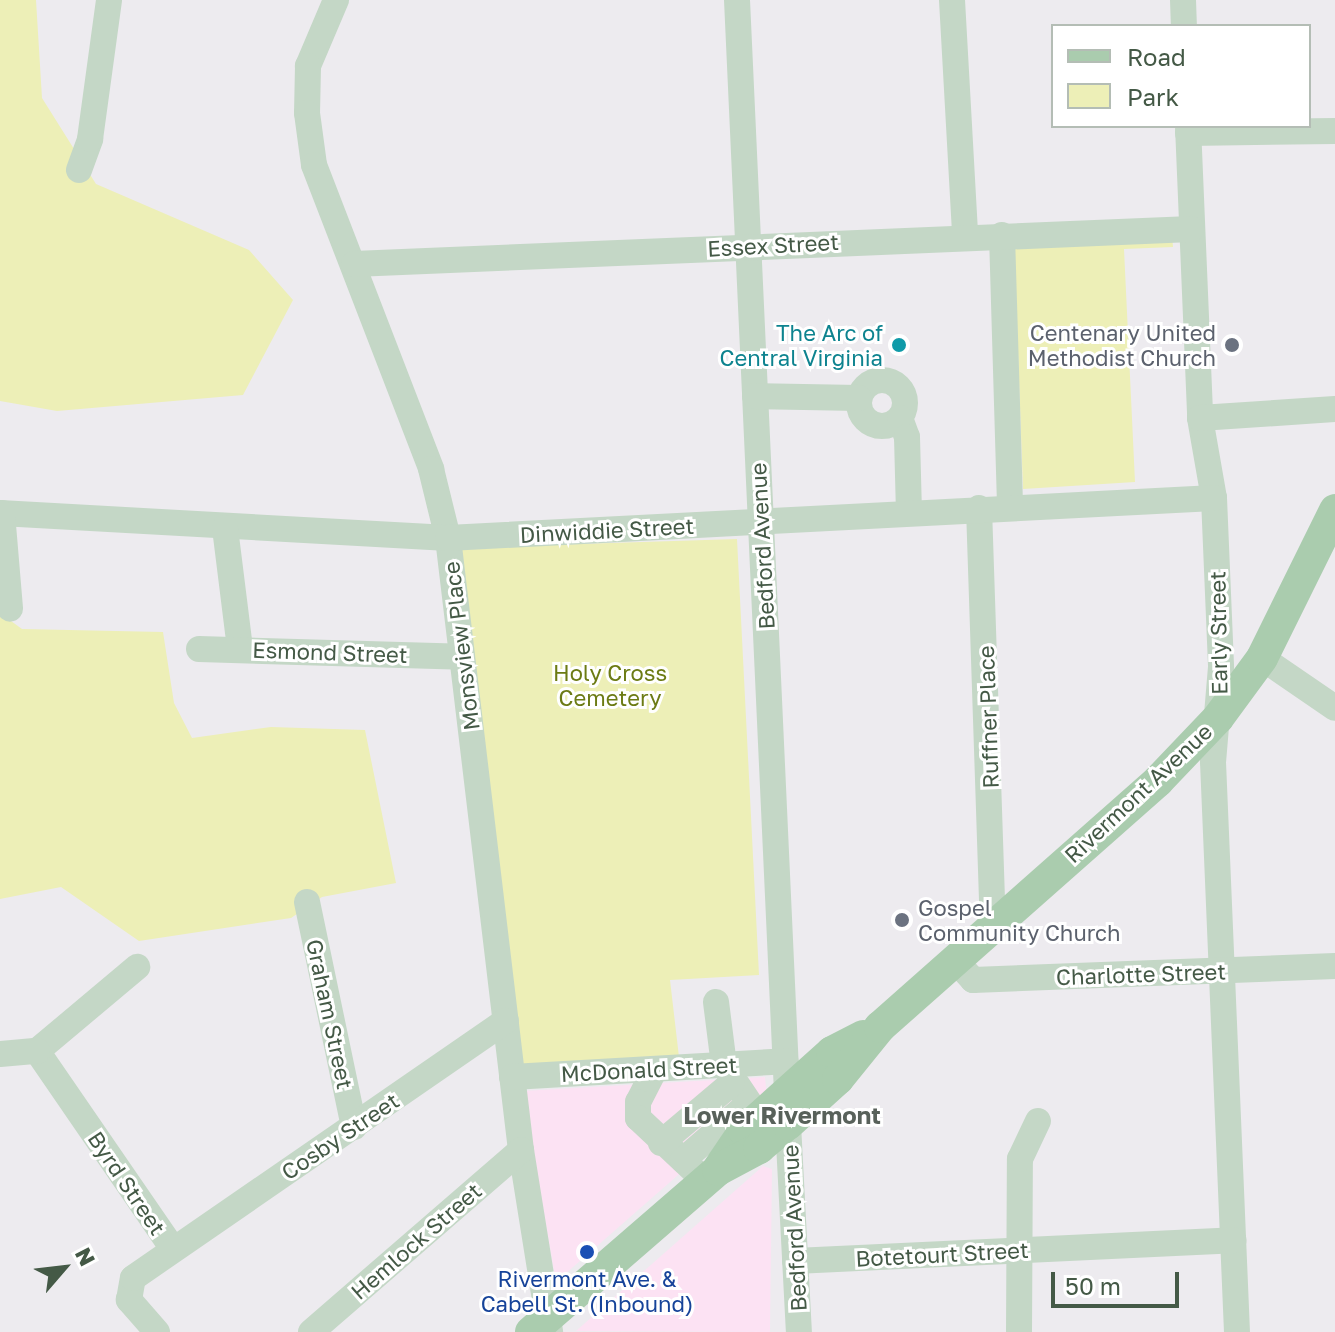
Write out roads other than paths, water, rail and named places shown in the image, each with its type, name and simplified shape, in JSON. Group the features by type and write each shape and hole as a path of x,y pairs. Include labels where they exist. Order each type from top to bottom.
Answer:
{"main road":[{"name":"Rivermont Avenue","path":"543,1327 702,1170 759,1148 773,1100 838,1079 870,1032 1158,781 1218,718 1262,658 1335,510"}],"street":[{"path":"79,170 90,139 109,0"},
{"name":"Monsview Place","path":"336,0 308,66 307,113 314,165 431,469 448,538 543,1327"},
{"name":"Bedford Avenue","path":"737,0 761,522 773,1100 795,1261 799,1332"},
{"path":"952,0 965,235"},
{"path":"1183,0 1184,24"},
{"path":"1188,130 1335,131"},
{"name":"Early Street","path":"1188,130 1200,418 1214,498 1221,667 1213,762 1237,1332"},
{"name":"Essex Street","path":"354,264 965,235 1191,229"},
{"path":"1002,235 1010,507"},
{"path":"755,396 859,398 873,381 888,380 904,395 900,418 907,437 909,512"},
{"path":"1200,418 1335,409"},
{"name":"Dinwiddie Street","path":"1,513 225,528 448,538 1214,498"},
{"name":"Ruffner Place","path":"979,508 993,927"},
{"path":"1,513 10,609"},
{"path":"225,528 240,649"},
{"name":"Esmond Street","path":"199,649 462,657"},
{"path":"1262,658 1335,708"},
{"name":"Graham Street","path":"307,902 354,1127"},
{"name":"Charlotte Street","path":"955,960 973,980 1335,966"},
{"path":"0,1054 37,1051 137,967"},
{"path":"716,1002 728,1074"},
{"name":"Cosby Street","path":"173,1249 506,1021"},
{"name":"Byrd Street","path":"37,1051 173,1249 128,1285 129,1300 157,1332"},
{"path":"655,1069 638,1102 638,1118 661,1143 702,1170 773,1100 728,1074"},
{"name":"McDonald Street","path":"512,1077 655,1069 728,1074 773,1100"},
{"path":"661,1143 728,1074"},
{"path":"1019,1332 1020,1159 1038,1121"},
{"name":"Hemlock Street","path":"311,1332 521,1150"},
{"name":"Botetourt Street","path":"795,1261 1233,1240"}],"place":[{"name":"The Arc of Central Virginia","path":"899,345"},
{"name":"Centenary United Methodist Church","path":"1232,345"},
{"name":"Gospel Community Church","path":"902,920"},
{"name":"Rivermont Ave. & Cabell St. (Inbound)","path":"587,1252"}],"district":[{"name":"Lower Rivermont","path":"782,1115"}],"park label":[{"name":"Holy Cross Cemetery","path":"610,684"}]}
